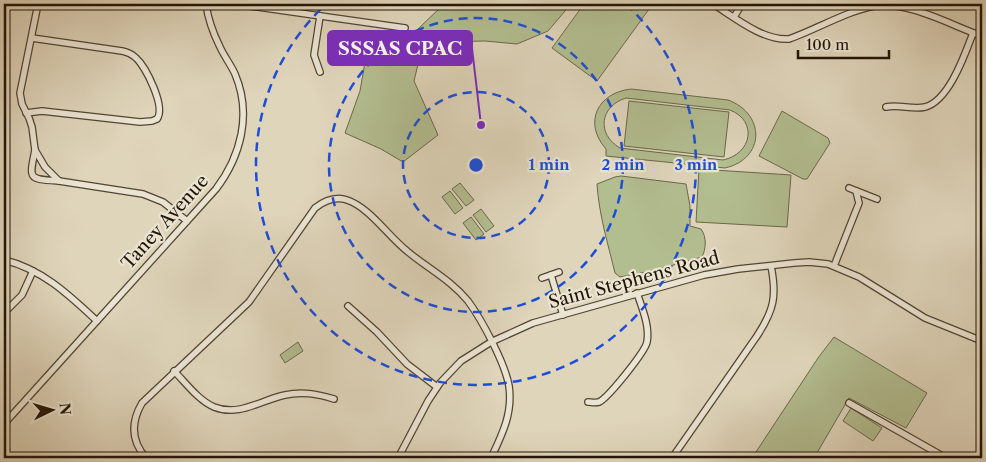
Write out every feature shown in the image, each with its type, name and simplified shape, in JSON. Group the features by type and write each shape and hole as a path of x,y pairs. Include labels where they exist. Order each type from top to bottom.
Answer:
{"street":[{"path":"38,4 20,93 22,104 32,127 35,150 30,172 32,176 36,179 143,194 163,202 187,221"},
{"name":"Taney Avenue","path":"4,424 216,189 235,156 243,124 241,96 235,74 214,34 206,4"},
{"path":"236,4 405,28"},
{"path":"713,4 766,36 783,40 866,8 884,6 906,6 982,36"},
{"path":"734,17 742,4"},
{"path":"320,16 314,55 320,72"},
{"path":"886,108 894,106 925,107 938,100 953,78 973,33"},
{"path":"26,113 42,111 140,122 152,121 160,115 158,99 144,69 138,59 131,54 122,51 32,38"},
{"path":"35,150 45,168 58,181"},
{"path":"849,188 877,199"},
{"path":"834,266 859,203 856,191"},
{"path":"859,203 870,197"},
{"path":"146,458 138,448 134,433 138,411 146,397 248,302 316,208 323,202 338,198 348,200 364,209 406,251 454,286 474,310 506,373 510,396 506,426 491,458"},
{"path":"4,260 33,271 54,282 97,321"},
{"name":"Saint Stephens Road","path":"398,458 437,387 461,361 491,342 533,323 704,275 738,269 809,262 834,266 859,278 925,318 982,340"},
{"path":"672,458 770,315 774,297 774,281 771,266"},
{"path":"4,313 22,295 33,271"},
{"path":"542,278 559,272"},
{"path":"551,275 562,315"},
{"path":"588,402 600,401 606,396 632,366 646,346 647,329 637,293"},
{"path":"348,306 377,332 407,364 437,387"},
{"path":"174,371 204,401 214,407 223,409 250,408 277,397 292,394 310,393 334,399"},
{"path":"849,403 946,458"}],"green space":[{"path":"444,4 571,4 548,31 517,44 485,41 440,42 419,60 414,81 438,135 403,162 381,149 345,133 360,91 365,62 391,55"},
{"path":"584,4 652,5 597,81 552,48"},
{"path":"631,89 728,100 749,115 754,125 756,136 754,146 748,156 738,163 725,168 606,156 606,149 595,129 595,120 597,111 602,103 610,96","holes":["626,98 730,110 739,115 745,122 748,129 748,137 740,151 733,157 723,160 620,148 612,142 604,128 606,114 611,107"]},
{"path":"629,101 729,112 724,157 624,146"},
{"path":"782,111 828,138 830,143 807,179 803,179 759,156"},
{"path":"699,169 791,175 787,227 696,222"},
{"path":"621,176 686,184 690,206 690,226 701,229 705,239 702,257 656,270 620,277 615,273 602,218 597,184"},
{"path":"460,183 474,200 466,206 452,189"},
{"path":"450,191 463,208 455,214 442,197"},
{"path":"481,209 494,226 486,232 473,215"},
{"path":"471,217 484,234 476,240 463,223"},
{"path":"834,337 927,393 906,428 849,398 814,458 752,458 818,358"},
{"path":"298,342 303,351 285,363 280,355"},
{"path":"851,408 882,428 873,441 843,421"}],"place":[{"name":"SSSAS CPAC","path":"481,125"}]}
